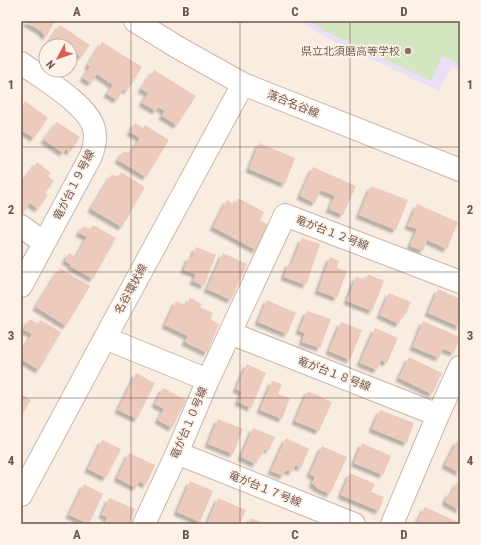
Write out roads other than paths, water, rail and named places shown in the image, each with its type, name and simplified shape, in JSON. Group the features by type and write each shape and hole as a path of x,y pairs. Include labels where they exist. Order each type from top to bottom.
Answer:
{"street":[{"name":"落合名谷線","path":"135,21 177,48 243,84 460,170"},
{"name":"竜が台１９号線","path":"21,63 77,104 88,116 94,128 94,148 91,156 21,286"},
{"name":"名谷環状線","path":"21,495 104,338 243,84"},
{"name":"竜が台１２号線","path":"208,380 285,214 460,282"},
{"path":"21,226 44,243"},
{"name":"竜が台１８号線","path":"230,333 438,415"},
{"name":"竜が台１０号線","path":"104,338 208,380 177,454 144,524"},
{"path":"392,524 460,367"},
{"name":"竜が台１７号線","path":"177,454 354,524"}],"place":[{"name":"県立北須磨高等学校","path":"408,51"}]}
